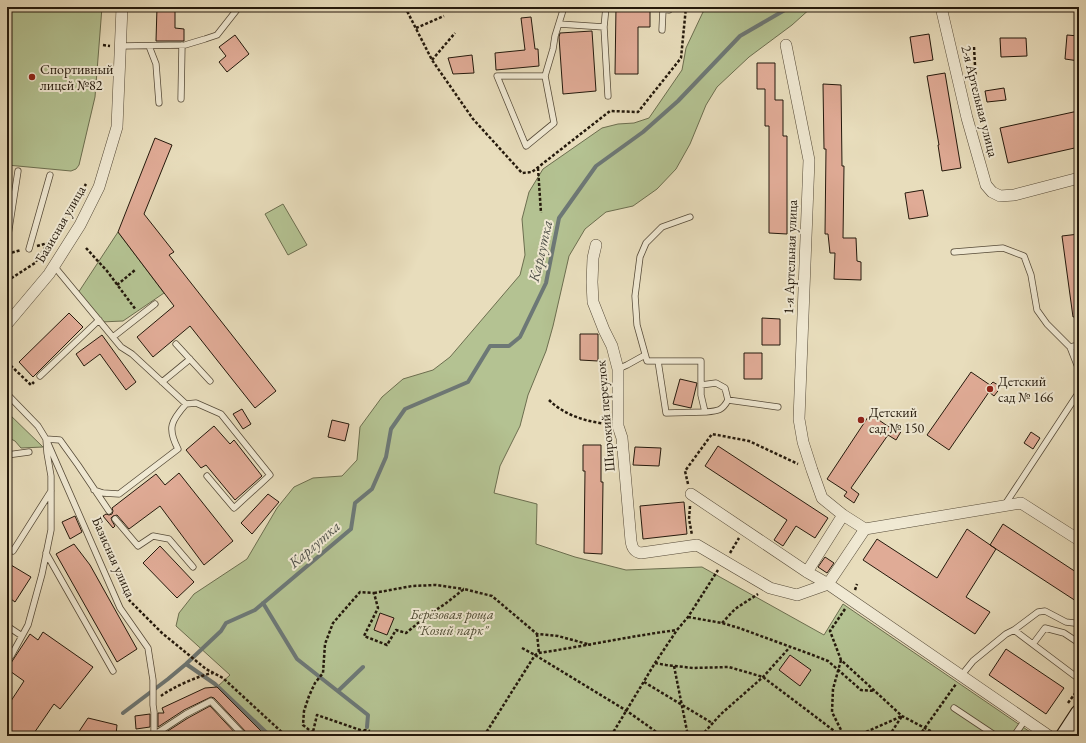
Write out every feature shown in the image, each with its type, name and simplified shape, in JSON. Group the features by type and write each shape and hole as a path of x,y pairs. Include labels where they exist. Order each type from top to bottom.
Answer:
{"street":[{"name":"Базисная улица","path":"7,324 49,274 80,225 99,187 117,127 122,7"},
{"name":"2-я Артельная улица","path":"941,7 966,118 986,184 992,192 1000,196 1014,195 1079,178"},
{"name":"1-я Артельная улица","path":"786,46 808,160 799,419 803,442 822,498 843,515 865,529"},
{"name":"Широкий переулок","path":"596,245 593,258 593,302 612,346 618,369 618,426 622,438 630,541 634,550 641,553 693,545"},
{"path":"692,494 806,572 828,584 1049,736"},
{"path":"693,545 697,545 770,588 797,595 828,584 865,529 1021,503 1079,540"},
{"path":"806,572 843,515"},
{"path":"1064,736 1079,714"}],"lane":[{"path":"120,46 182,45 217,35 239,7"},
{"path":"545,76 497,76 526,146 554,123 545,76 564,7"},
{"path":"606,7 604,27 608,96"},
{"path":"662,30 663,9 669,10 669,7"},
{"path":"559,24 604,27"},
{"path":"181,99 182,45"},
{"path":"149,46 156,64 159,103"},
{"path":"7,242 18,171"},
{"path":"29,248 50,175"},
{"path":"690,217 662,227 646,243 640,257 635,296 637,325 647,361 700,361 701,395 705,412"},
{"path":"954,252 1003,248 1024,256 1030,275 1037,310 1047,324 1070,347 1079,370"},
{"path":"54,266 121,347 132,354 186,404"},
{"path":"113,336 155,304"},
{"path":"40,376 99,320"},
{"path":"176,344 210,380"},
{"path":"1070,347 1079,346"},
{"path":"618,369 645,355"},
{"path":"162,382 190,359"},
{"path":"658,361 666,413 705,412 716,411 724,408 728,400 725,388 716,384 701,385"},
{"path":"1004,506 1079,392"},
{"name":"Базисная улица","path":"7,394 38,426 46,439 120,608 148,648 153,680 153,705"},
{"path":"728,400 778,407"},
{"path":"94,490 103,493 119,494 178,449 174,441 171,427 175,417 186,404 196,403 221,414 270,475 234,508 207,476"},
{"path":"11,656 28,625 42,574 51,530 51,476 46,439 60,440 109,511"},
{"path":"7,455 29,452"},
{"path":"13,551 51,491"},
{"path":"115,519 138,546 153,536 169,538 193,567"},
{"path":"46,553 113,671"},
{"path":"961,676 974,661 1006,634 1014,630 1038,612 1045,611 1066,622 1079,625"},
{"path":"7,626 22,636"},
{"path":"1033,644 1045,628 1064,633 1079,643"},
{"path":"1014,630 1079,683"},
{"path":"136,736 154,735 186,714 211,701 244,736"},
{"path":"153,705 154,735"},
{"path":"954,708 996,736"},
{"path":"1014,736 1025,720"}],"path":[{"path":"416,28 444,16"},
{"path":"432,60 455,33"},
{"path":"966,118 974,100 976,84 974,47"},
{"path":"538,168 541,213"},
{"path":"7,281 35,263 88,181"},
{"path":"86,248 107,271 141,315"},
{"path":"117,284 135,270"},
{"path":"7,362 31,385 40,376"},
{"path":"549,400 572,416 594,423 618,426"},
{"path":"692,494 685,471 712,434 749,441 812,470"},
{"path":"689,519 693,545"},
{"path":"312,735 303,725 304,711 309,696 323,673 326,644 333,623 360,592 374,593 412,586 436,585 464,589 492,596 537,634 558,636 591,645"},
{"path":"722,624 735,609 754,596 770,588"},
{"path":"374,593 378,608 364,636 387,646 396,630 406,633 428,614 445,604 464,589"},
{"path":"612,736 655,663 694,608"},
{"path":"688,618 738,628 810,654 828,662 861,690 876,691"},
{"path":"484,736 535,655 539,653 591,645 623,638 677,630"},
{"path":"830,631 841,660 902,716 940,736"},
{"path":"537,634 539,653"},
{"path":"701,736 720,714 763,677 790,647"},
{"path":"522,648 627,711 662,736"},
{"path":"189,655 206,669 223,678 286,736"},
{"path":"841,660 833,689 832,712 844,736"},
{"path":"655,663 693,668 729,667 763,677 841,736"},
{"path":"674,666 688,736"},
{"path":"153,705 163,695 202,675 213,673"},
{"path":"919,736 961,676"},
{"path":"644,682 712,723"},
{"path":"312,735 317,715 367,734"},
{"path":"857,736 902,716"},
{"path":"889,736 902,716"}],"green space":[{"path":"7,7 102,7 95,97 79,165 76,169 71,171 7,165"},
{"name":"Берёзовая роща \"Козий парк\"","path":"711,7 812,7 792,25 749,57 717,87 706,105 690,144 676,169 657,189 633,206 606,212 585,229 569,256 546,351 528,395 520,426 500,466 494,493 537,504 536,544 575,557 626,570 702,567 824,635 843,604 1036,736 266,736 217,687 230,675 176,626 179,613 194,594 247,559 277,508 294,487 313,478 342,476 357,460 360,427 382,397 403,379 433,370 450,357 520,275 525,255 522,219 529,192 543,169 602,128 618,124 634,123 649,118 682,70 686,48 703,12"},
{"path":"283,204 307,245 288,255 265,214"},
{"path":"118,232 164,293 123,321 101,322 78,293"},
{"path":"7,412 43,447 21,448 15,441 9,438 7,440"}],"building":[{"path":"157,7 175,7 175,28 184,29 184,41 156,41"},
{"path":"616,7 650,7 650,27 638,27 638,74 615,74"},
{"path":"531,17 535,49 538,49 539,66 496,70 495,53 525,50 521,18"},
{"path":"592,31 596,91 563,94 560,33"},
{"path":"929,34 933,60 914,63 910,37"},
{"path":"235,35 249,54 227,72 219,62 226,56 219,47"},
{"path":"1067,35 1079,36 1079,61 1065,59"},
{"path":"1000,38 1026,38 1027,56 1001,57"},
{"path":"472,55 474,73 453,74 448,58"},
{"path":"757,63 775,63 775,100 783,100 783,136 787,136 787,234 769,233 769,126 765,126 765,89 757,89"},
{"path":"945,73 961,168 942,171 927,76"},
{"path":"823,84 841,85 842,166 844,166 843,238 856,238 857,261 861,262 861,280 834,279 835,253 830,253 828,234 825,234 826,149 824,149"},
{"path":"1004,88 1006,100 987,102 985,91"},
{"path":"1078,111 1079,147 1008,163 1000,128"},
{"path":"155,138 172,145 144,214 174,252 169,255 276,391 255,408 190,326 153,357 137,337 174,306 118,232"},
{"path":"923,190 928,216 909,219 905,193"},
{"path":"1079,234 1079,316 1073,317 1062,236"},
{"path":"69,313 83,327 33,377 19,362"},
{"path":"762,318 780,319 780,345 762,345"},
{"path":"580,334 598,334 598,361 580,360"},
{"path":"102,335 136,382 126,390 100,354 84,366 76,354"},
{"path":"744,353 762,353 762,379 744,379"},
{"path":"971,372 990,385 993,382 1001,387 994,396 989,392 949,450 927,435"},
{"path":"680,379 697,383 691,408 673,404"},
{"path":"242,409 251,424 243,429 233,414"},
{"path":"870,414 889,427 891,423 902,430 896,440 888,435 851,488 859,494 854,503 844,496 847,492 827,479"},
{"path":"332,420 349,424 345,441 328,437"},
{"path":"214,426 230,444 234,440 262,476 235,500 206,465 201,468 186,450"},
{"path":"1031,432 1040,438 1033,449 1024,443"},
{"path":"583,445 601,445 601,482 603,482 602,554 584,553 585,471 583,471"},
{"path":"718,446 828,518 815,538 796,526 783,546 774,540 787,520 705,466"},
{"path":"635,447 661,448 659,466 633,465"},
{"path":"179,473 233,541 204,565 160,506 129,529 117,515 111,518 115,526 113,528 103,516 106,514 112,514 112,508 156,474 165,485"},
{"path":"268,494 279,502 252,534 241,523"},
{"path":"684,502 687,534 643,539 640,506"},
{"path":"75,516 82,532 70,539 62,522"},
{"path":"1003,524 1079,574 1079,603 990,545"},
{"path":"967,529 996,549 966,597 990,612 975,634 863,560 877,539 937,578"},
{"path":"74,544 90,565 137,649 117,662 56,554"},
{"path":"160,546 194,582 177,598 143,563"},
{"path":"825,557 834,563 827,573 818,567"},
{"path":"11,565 31,577 15,602 7,596 7,572"},
{"path":"380,613 394,618 387,635 374,630"},
{"path":"43,632 93,667 60,709 54,704 32,736 7,736 7,707 24,681 7,669 30,634 38,640"},
{"path":"1006,649 1064,688 1046,714 989,675"},
{"path":"790,655 811,670 800,686 779,670"},
{"path":"217,687 266,736 248,736 247,733 214,698 211,697 184,710 158,727 158,713 164,713 162,708 205,688"},
{"path":"210,706 238,736 160,736 188,718"},
{"path":"150,714 150,727 136,729 135,716"},
{"path":"88,718 117,725 116,735 93,732 91,736 76,736"}],"waterway":[{"name":"Карлутка","path":"123,713 186,664 221,631 226,623 255,610 351,529 355,503 372,489 386,457 391,429 405,409 468,382 490,346 509,346 520,337 546,283 559,218 596,166 643,132 678,101 740,36 790,7"},
{"path":"263,603 297,659 368,715 367,727"},
{"path":"186,664 215,684 270,736"},
{"path":"338,691 363,667"}],"tram line":[{"path":"1074,736 1079,728"}],"place":[{"name":"Спортивный лицей №82","path":"32,77"},
{"name":"Детский сад № 166","path":"990,389"},
{"name":"Детский сад № 150","path":"861,420"}]}
